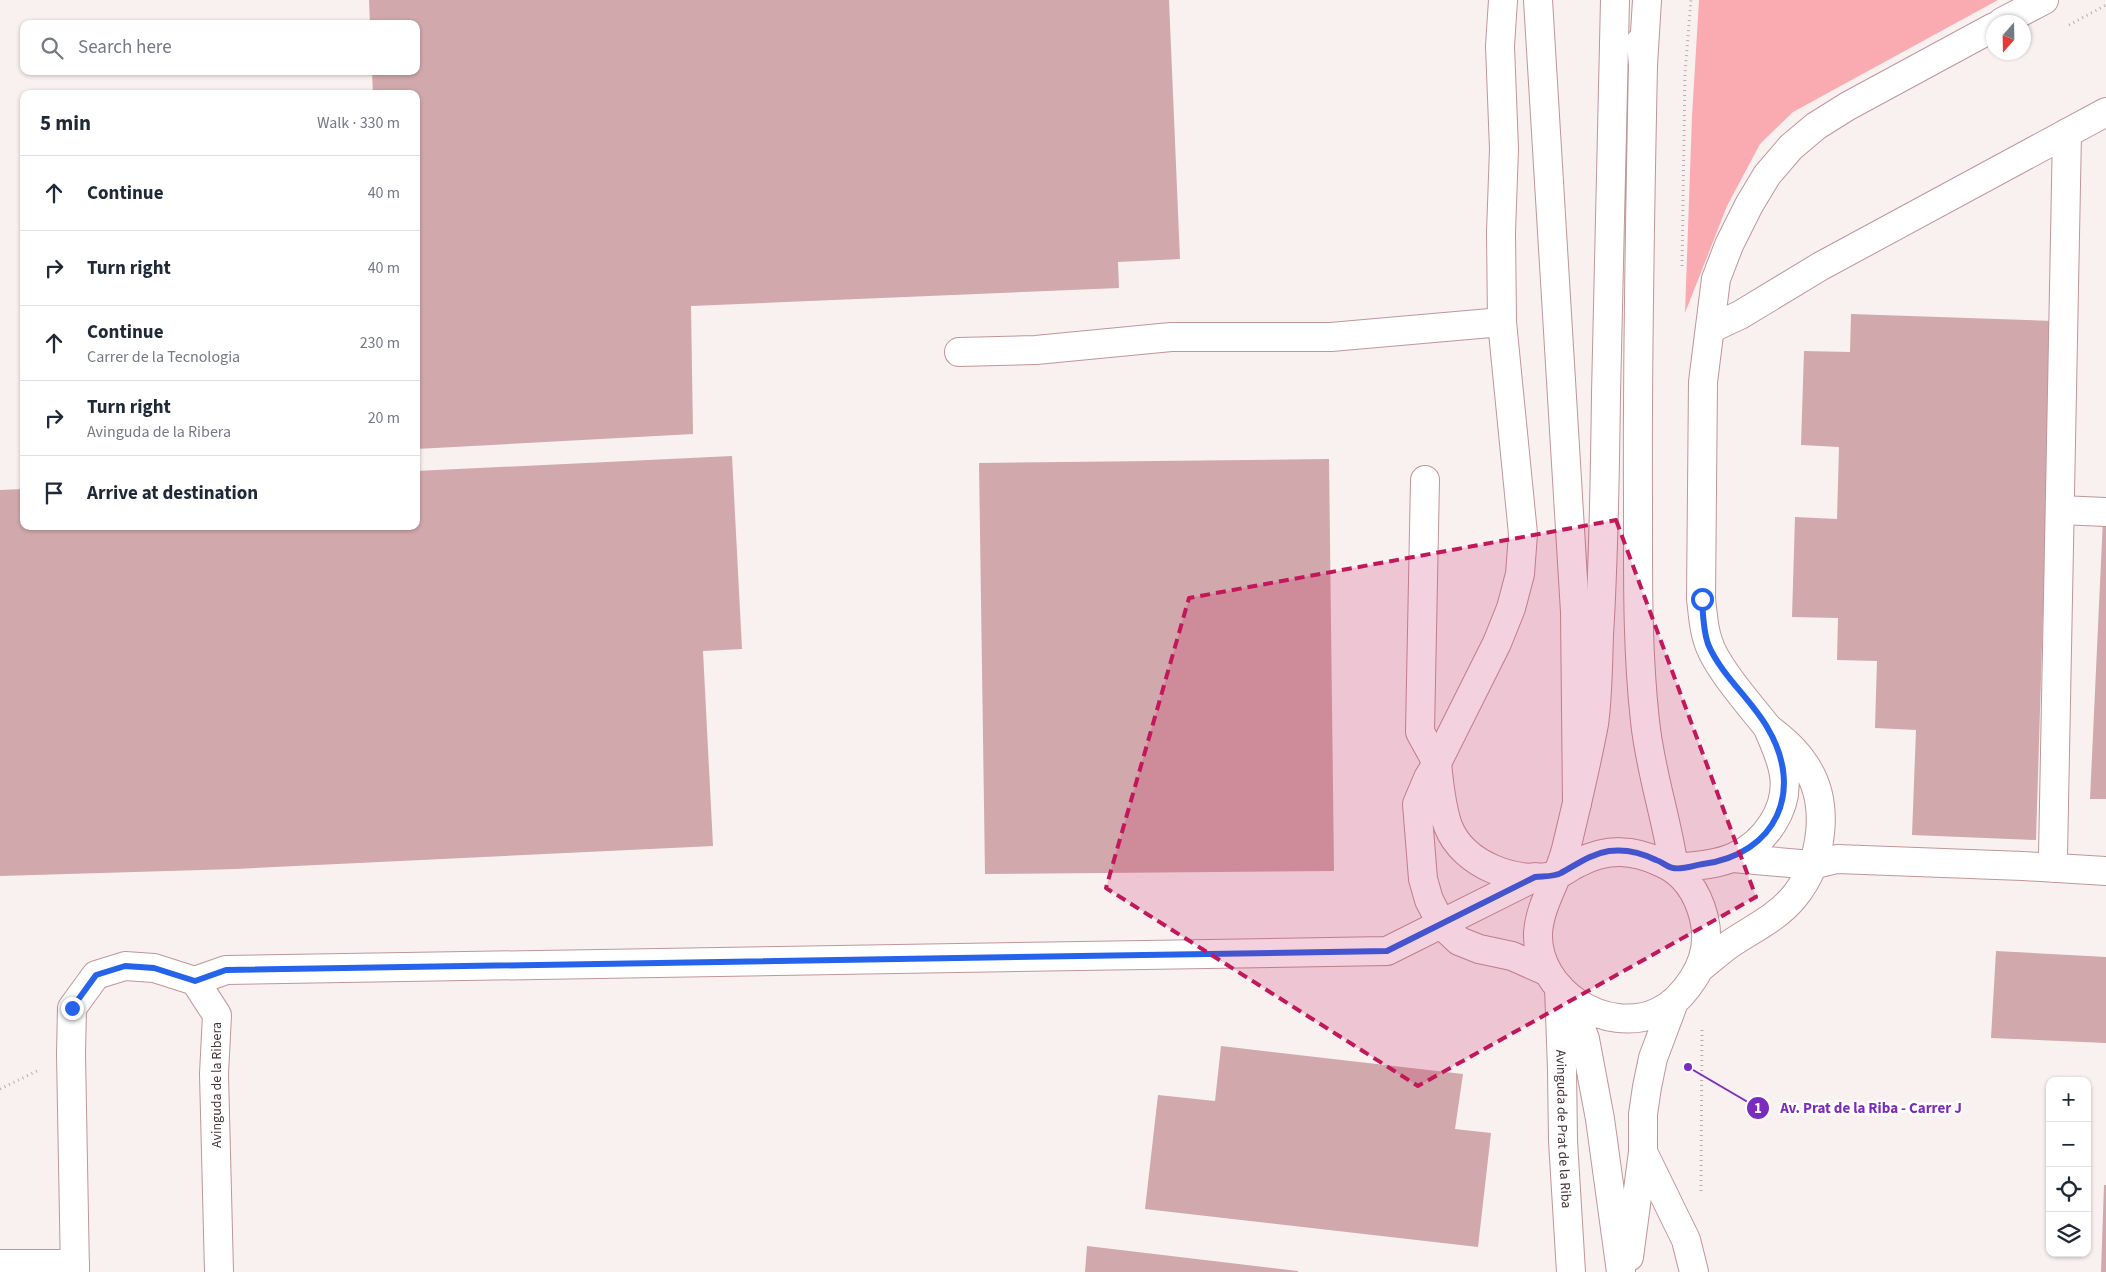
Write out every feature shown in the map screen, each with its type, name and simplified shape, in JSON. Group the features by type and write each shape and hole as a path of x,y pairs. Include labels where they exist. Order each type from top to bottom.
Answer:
{"main road":[{"path":"0,1264 75,1268 71,1054 72,1008 96,975 125,966 154,968 195,981 226,970 1387,951 1442,925 1547,876 1590,857 1609,851 1629,851 1642,854 1674,868 1689,884 1701,905 1706,929 1705,953 1700,968 1686,989 1674,1002 1656,1013 1636,1017 1610,1017 1590,1011 1559,986 1512,956 1479,949 1459,941 1442,925 1429,900 1423,879 1417,804 1428,778 1497,643 1511,608 1520,574 1523,534 1502,322 1501,232 1504,149 1500,46 1503,0"},
{"path":"1538,0 1575,612 1576,803"},
{"path":"1615,0 1601,602 1594,721 1576,803 1547,876 1538,938 1543,962 1559,986 1585,1039 1599,1110 1621,1272"},
{"path":"1636,0 1643,65"},
{"path":"1647,0 1643,65 1638,439 1640,661 1649,752 1674,868"},
{"path":"2015,15 2044,0"},
{"path":"1700,968 1729,945 1777,914 1795,896 1812,865 1818,849 1820,830 1820,810 1816,787 1806,766 1793,749 1768,728 1715,657 1708,642 1703,621 1703,382 1716,279 1729,244 1767,175 1791,147 1816,126 1848,106 1986,31"},
{"path":"1710,329 1740,315 1821,266 2106,112"},
{"path":"2055,868 2067,133"},
{"path":"959,352 1036,350 1172,337 1331,337 1502,322"},
{"path":"1425,480 1420,732 1437,763 1448,826 1458,844 1473,857 1492,869 1513,875 1547,876"},
{"path":"2060,510 2106,512"},
{"path":"1733,858 1759,840 1771,827 1780,810 1784,793 1784,775 1779,755 1768,728"},
{"path":"1674,868 1733,858 1812,865 1837,859 2106,871"},
{"name":"Avinguda de la Ribera","path":"195,981 217,1015 214,1074 219,1272"},
{"name":"Avinguda de Prat de la Riba","path":"1559,986 1562,1141 1571,1272"},
{"path":"1627,1272 1643,1152 1643,1114 1646,1087 1674,1002"},
{"path":"1643,1152 1686,1240 1694,1272"}],"path":[{"path":"1682,268 1685,73 1691,0"},
{"path":"1701,1194 1702,1020"}],"highlighted area":[{"path":"1616,520 1756,897 1418,1086 1106,888 1189,598"}],"shaded area":[{"path":"1699,0 1998,0 1793,112 1760,144 1727,206 1685,313 1692,116"}],"building":[{"path":"369,0 1169,0 1180,259 1118,262 1119,288 691,306 693,434 420,449 420,90 373,90 372,75 420,75 420,20 370,20"},
{"path":"1851,314 2052,321 2036,840 1912,835 1916,730 1875,728 1877,661 1837,660 1838,618 1792,617 1795,517 1837,519 1839,447 1801,445 1804,351 1850,352"},
{"path":"732,456 742,649 703,651 713,846 235,869 0,876 0,490 20,489 20,530 420,530 420,471"},
{"path":"1329,459 1334,871 985,874 979,463"},
{"path":"2103,519 2106,519 2106,799 2090,799"},
{"path":"1996,951 2106,957 2106,1043 1991,1038"},
{"path":"1221,1046 1463,1074 1455,1129 1491,1133 1478,1247 1145,1209 1158,1095 1215,1101"},
{"path":"2104,1185 2106,1185 2106,1272 2101,1272"},
{"path":"1087,1246 1298,1271 1298,1272 1085,1272"}],"place":[{"name":"Av. Prat de la Riba - Carrer J","path":"1688,1067"}],"route":[{"path":"72,1008 96,975 125,966 154,968 195,981 226,970 1387,951 1535,877 1559,874 1574,864 1590,857 1609,851 1629,851 1648,856 1674,868 1709,863 1733,858 1747,850 1771,827 1780,810 1784,793 1784,775 1779,755 1768,728 1715,657 1708,642 1703,621 1702,599"}]}
